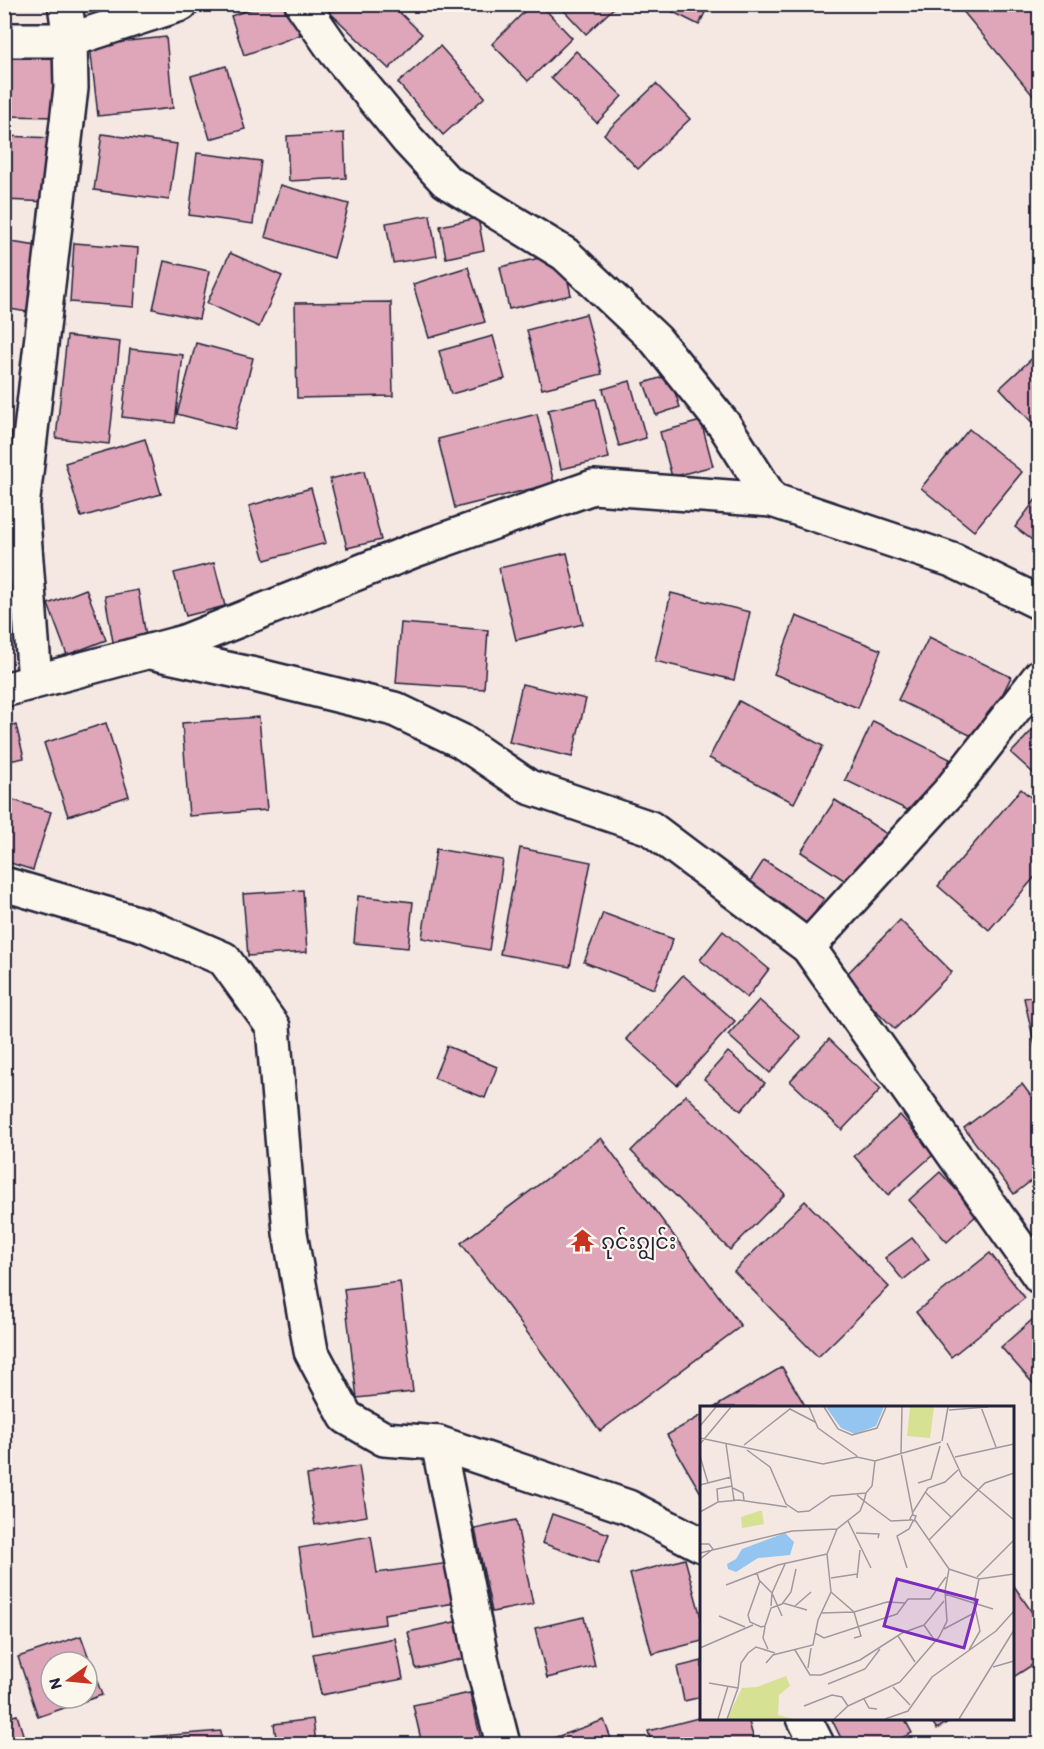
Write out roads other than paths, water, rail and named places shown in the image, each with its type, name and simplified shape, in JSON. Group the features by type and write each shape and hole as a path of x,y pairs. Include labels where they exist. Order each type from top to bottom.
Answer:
{"street":[{"path":"65,4 70,40 71,88 22,507 20,686 184,642 415,550 593,487 772,500 952,560 1040,603"},
{"path":"4,40 70,40 181,4"},
{"path":"302,4 334,50 407,139 446,181 566,254 656,339 725,426 772,500"},
{"path":"150,652 394,709 461,741 529,787 650,828 808,947 1040,1277"},
{"path":"808,947 949,792 1040,676"},
{"path":"4,884 147,926 224,959 273,1027 290,1233 311,1351 346,1417 384,1439 438,1443 628,1507 700,1544"},
{"path":"438,1443 482,1662 503,1744"},
{"path":"804,1719 817,1744"}],"place":[{"name":"ၵုင်းၵျွင်း","path":"583,1241"}]}
